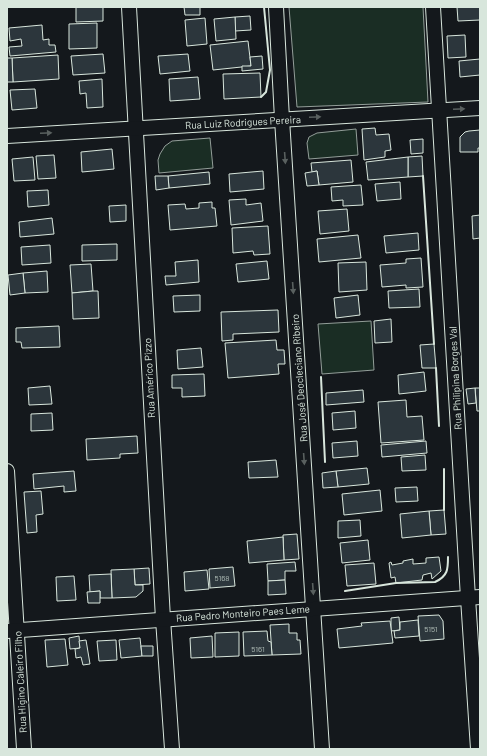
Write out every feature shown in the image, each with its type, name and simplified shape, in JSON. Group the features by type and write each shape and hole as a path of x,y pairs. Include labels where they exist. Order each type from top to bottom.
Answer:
{"street":[{"name":"Rua Américo Pizzo","path":"129,7 163,619 172,749"},
{"name":"Rua José Deocleciano Ribeiro","path":"276,7 322,749"},
{"name":"Rua Philipina Borges Val","path":"433,7 474,597 478,749"},
{"name":"Rua Luiz Rodrigues Pereira","path":"7,136 480,108"},
{"name":"Rua Higino Caleiro Filho","path":"7,470 12,631 24,749"},
{"name":"Rua Pedro Monteiro Paes Leme","path":"12,631 474,597"}],"green space":[{"path":"289,7 423,7 428,102 297,107"},
{"path":"356,129 358,155 309,159 307,143 309,137 317,133"},
{"path":"210,138 213,168 159,173 158,160 160,154 165,146 172,141"},
{"path":"371,321 374,370 322,374 318,324"}],"building":[{"path":"76,7 103,7 103,21 76,22"},
{"path":"184,7 200,7 200,15 185,15"},
{"path":"457,7 480,7 480,20 458,21"},
{"path":"250,16 251,30 235,31 235,17"},
{"path":"235,17 236,39 216,41 214,19"},
{"path":"205,18 207,44 187,46 185,20"},
{"path":"97,23 97,48 69,49 69,24"},
{"path":"42,25 43,40 49,39 49,45 55,45 56,52 10,56 9,47 22,46 21,39 10,41 9,28"},
{"path":"465,35 466,57 448,58 447,36"},
{"path":"248,41 251,66 213,70 210,45"},
{"path":"103,54 105,73 73,75 71,56"},
{"path":"188,54 190,71 160,74 158,56"},
{"path":"58,55 59,79 13,82 12,58"},
{"path":"262,56 263,69 242,71 242,66 251,66 250,57"},
{"path":"7,58 12,58 13,82 7,82"},
{"path":"480,59 480,75 460,77 459,61"},
{"path":"260,73 261,97 224,99 223,74"},
{"path":"198,77 200,99 170,101 169,79"},
{"path":"102,79 103,107 87,108 86,93 80,94 79,81"},
{"path":"35,89 37,108 12,110 10,90"},
{"path":"375,128 376,135 389,134 391,150 385,151 385,157 364,160 362,129"},
{"path":"480,130 480,148 478,148 478,152 460,152 460,137 465,132"},
{"path":"423,139 423,153 411,154 410,140"},
{"path":"112,149 114,169 82,172 81,152"},
{"path":"54,155 56,178 38,179 36,156"},
{"path":"422,156 423,176 408,177 408,157"},
{"path":"33,157 35,180 14,181 12,159"},
{"path":"408,157 408,177 368,180 366,162"},
{"path":"351,160 353,182 319,185 317,171 312,172 311,163"},
{"path":"263,171 264,189 230,192 229,174"},
{"path":"317,171 319,185 307,186 305,173"},
{"path":"209,172 210,184 169,188 168,176"},
{"path":"155,176 168,176 169,188 156,190"},
{"path":"400,182 401,199 377,201 375,184"},
{"path":"361,185 363,205 343,206 343,200 332,201 331,187"},
{"path":"48,190 49,205 28,207 27,191"},
{"path":"246,199 246,205 261,203 263,221 231,225 229,200"},
{"path":"212,202 212,208 215,208 217,226 170,230 168,205 185,204 186,209 199,208 199,203"},
{"path":"126,205 126,221 110,222 109,206"},
{"path":"347,209 349,231 320,234 318,211"},
{"path":"480,215 480,238 473,239 472,216"},
{"path":"52,218 54,234 20,237 19,222"},
{"path":"268,226 270,254 254,255 253,251 233,253 232,228"},
{"path":"418,233 419,250 386,253 384,236"},
{"path":"358,235 361,258 319,262 317,239"},
{"path":"117,244 117,260 82,261 82,245"},
{"path":"50,245 51,263 22,265 21,247"},
{"path":"421,258 423,287 406,288 406,285 382,287 380,265 406,263 406,259"},
{"path":"198,260 199,282 166,285 165,276 176,276 175,262"},
{"path":"267,261 269,279 238,282 236,264"},
{"path":"366,262 367,290 339,292 338,263"},
{"path":"91,264 93,291 72,293 70,265"},
{"path":"47,271 48,292 25,293 23,273"},
{"path":"23,273 25,293 10,295 8,275"},
{"path":"419,289 420,307 389,308 388,291"},
{"path":"98,291 99,318 73,319 72,293"},
{"path":"200,295 200,311 174,312 173,296"},
{"path":"358,295 360,315 336,318 334,298"},
{"path":"278,310 279,332 233,334 233,340 222,341 221,312"},
{"path":"391,319 392,342 375,343 374,321"},
{"path":"59,326 60,347 22,348 21,342 16,342 16,328"},
{"path":"276,340 277,350 284,350 285,364 278,364 279,374 228,378 225,343"},
{"path":"434,344 436,368 422,368 420,345"},
{"path":"201,348 203,367 178,369 177,350"},
{"path":"424,372 426,391 399,394 398,375"},
{"path":"204,374 205,396 182,397 182,388 172,388 172,375"},
{"path":"50,386 52,404 29,405 28,388"},
{"path":"475,388 480,388 480,411 477,411"},
{"path":"475,388 476,403 468,404 466,389"},
{"path":"363,390 364,402 326,405 326,393"},
{"path":"406,400 407,417 422,416 424,440 381,443 378,402"},
{"path":"355,411 356,428 333,430 332,413"},
{"path":"52,413 53,430 31,431 31,414"},
{"path":"137,436 138,453 120,454 120,458 87,460 86,439"},
{"path":"357,441 358,456 333,458 332,443"},
{"path":"426,441 427,453 382,457 381,445"},
{"path":"425,455 426,470 402,471 401,457"},
{"path":"276,460 278,477 249,478 248,462"},
{"path":"367,468 369,484 338,487 336,471"},
{"path":"74,471 76,491 64,492 64,486 34,489 33,474"},
{"path":"336,471 338,487 323,488 322,473"},
{"path":"417,487 418,501 396,502 395,488"},
{"path":"380,490 382,511 344,515 342,494"},
{"path":"41,491 43,514 36,515 37,532 27,533 24,492"},
{"path":"444,510 446,534 431,535 429,511"},
{"path":"429,511 431,535 402,538 400,514"},
{"path":"360,520 361,536 338,538 338,521"},
{"path":"297,534 299,559 284,560 283,535"},
{"path":"283,537 284,560 249,563 247,541"},
{"path":"368,540 370,560 342,563 340,543"},
{"path":"439,557 441,571 432,579 431,573 423,575 422,580 396,583 395,577 391,578 389,563 391,562 392,565 413,559 413,564 426,563 426,558"},
{"path":"295,562 296,571 285,571 285,580 268,581 267,564"},
{"path":"374,563 376,584 347,586 345,565"},
{"path":"233,567 235,586 210,588 209,569"},
{"path":"149,568 150,584 135,585 134,569"},
{"path":"134,569 135,585 143,585 143,591 136,597 112,598 111,570"},
{"path":"207,570 209,589 185,591 184,572"},
{"path":"111,574 112,598 100,598 100,591 90,592 89,575"},
{"path":"74,576 76,600 57,601 56,577"},
{"path":"285,580 286,594 268,595 268,581"},
{"path":"100,591 100,603 88,603 87,592"},
{"path":"439,615 443,621 444,639 420,641 418,616"},
{"path":"399,617 400,630 391,631 391,618"},
{"path":"418,620 419,636 395,638 394,631 400,630 400,622"},
{"path":"390,621 393,643 339,648 337,629 362,626 361,623"},
{"path":"289,624 289,633 297,633 297,640 300,640 301,654 272,655 270,625"},
{"path":"267,631 268,641 271,642 272,655 244,656 243,632"},
{"path":"239,632 239,656 215,657 215,633"},
{"path":"79,636 80,648 70,649 69,638"},
{"path":"212,636 213,657 191,658 190,638"},
{"path":"140,638 142,656 121,658 119,640"},
{"path":"65,639 68,665 47,667 45,640"},
{"path":"86,640 90,664 83,665 81,657 76,658 75,649 80,648 79,641"},
{"path":"116,640 117,660 99,661 97,641"},
{"path":"141,646 153,646 153,656 142,656"}],"wall":[{"path":"261,97 266,92 270,70 264,7"},
{"path":"423,176 434,344"},
{"path":"436,368 439,426"},
{"path":"321,377 325,462"},
{"path":"444,469 444,510"},
{"path":"345,591 396,583 435,582 445,575 448,565 448,557"}]}
